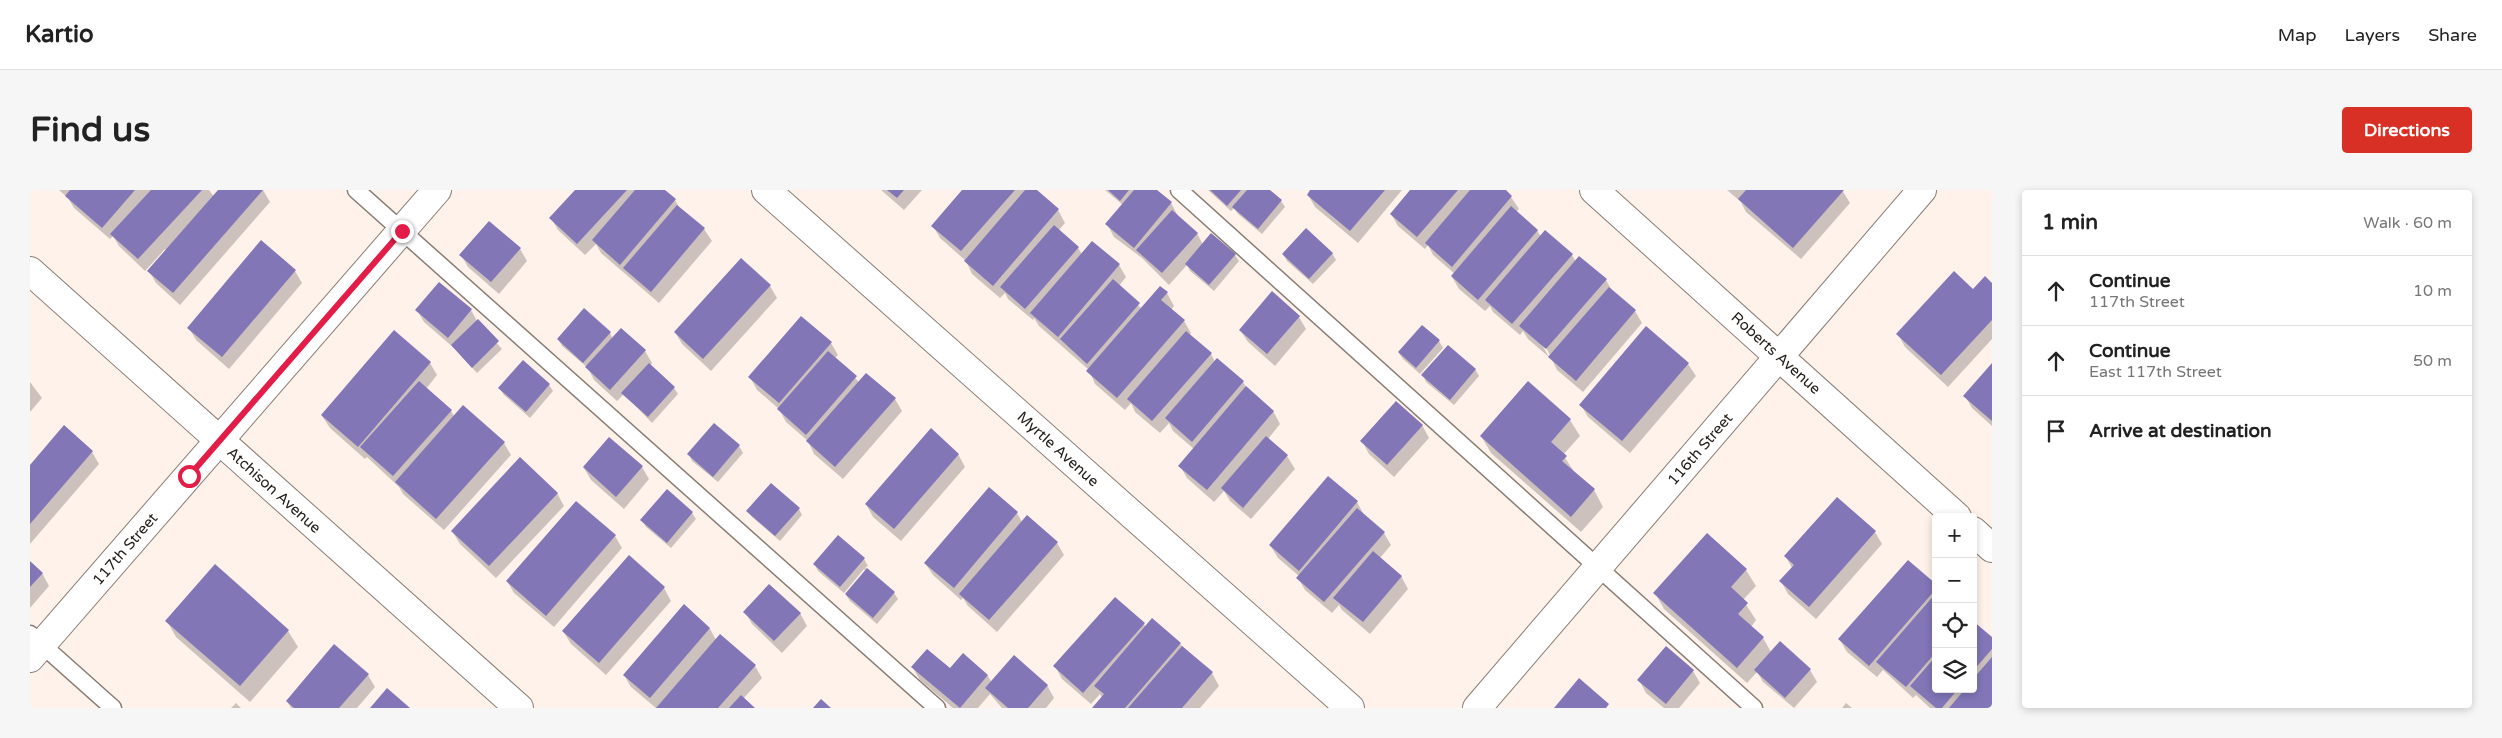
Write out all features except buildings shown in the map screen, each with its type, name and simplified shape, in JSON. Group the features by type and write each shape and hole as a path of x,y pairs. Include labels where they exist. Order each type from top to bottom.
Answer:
{"street":[{"name":"117th Street","path":"34,645 220,441 437,190"},
{"name":"Myrtle Avenue","path":"766,190 1350,708"},
{"name":"Roberts Avenue","path":"1594,190 1953,513"},
{"name":"116th Street","path":"1477,708 1922,190"},
{"name":"Atchison Avenue","path":"30,271 519,708"},
{"path":"1977,535 1992,548"}],"lane":[{"path":"356,190 937,708"},
{"path":"1179,190 1754,708"},
{"path":"34,645 113,708"}],"route":[{"path":"189,476 402,231"}]}
